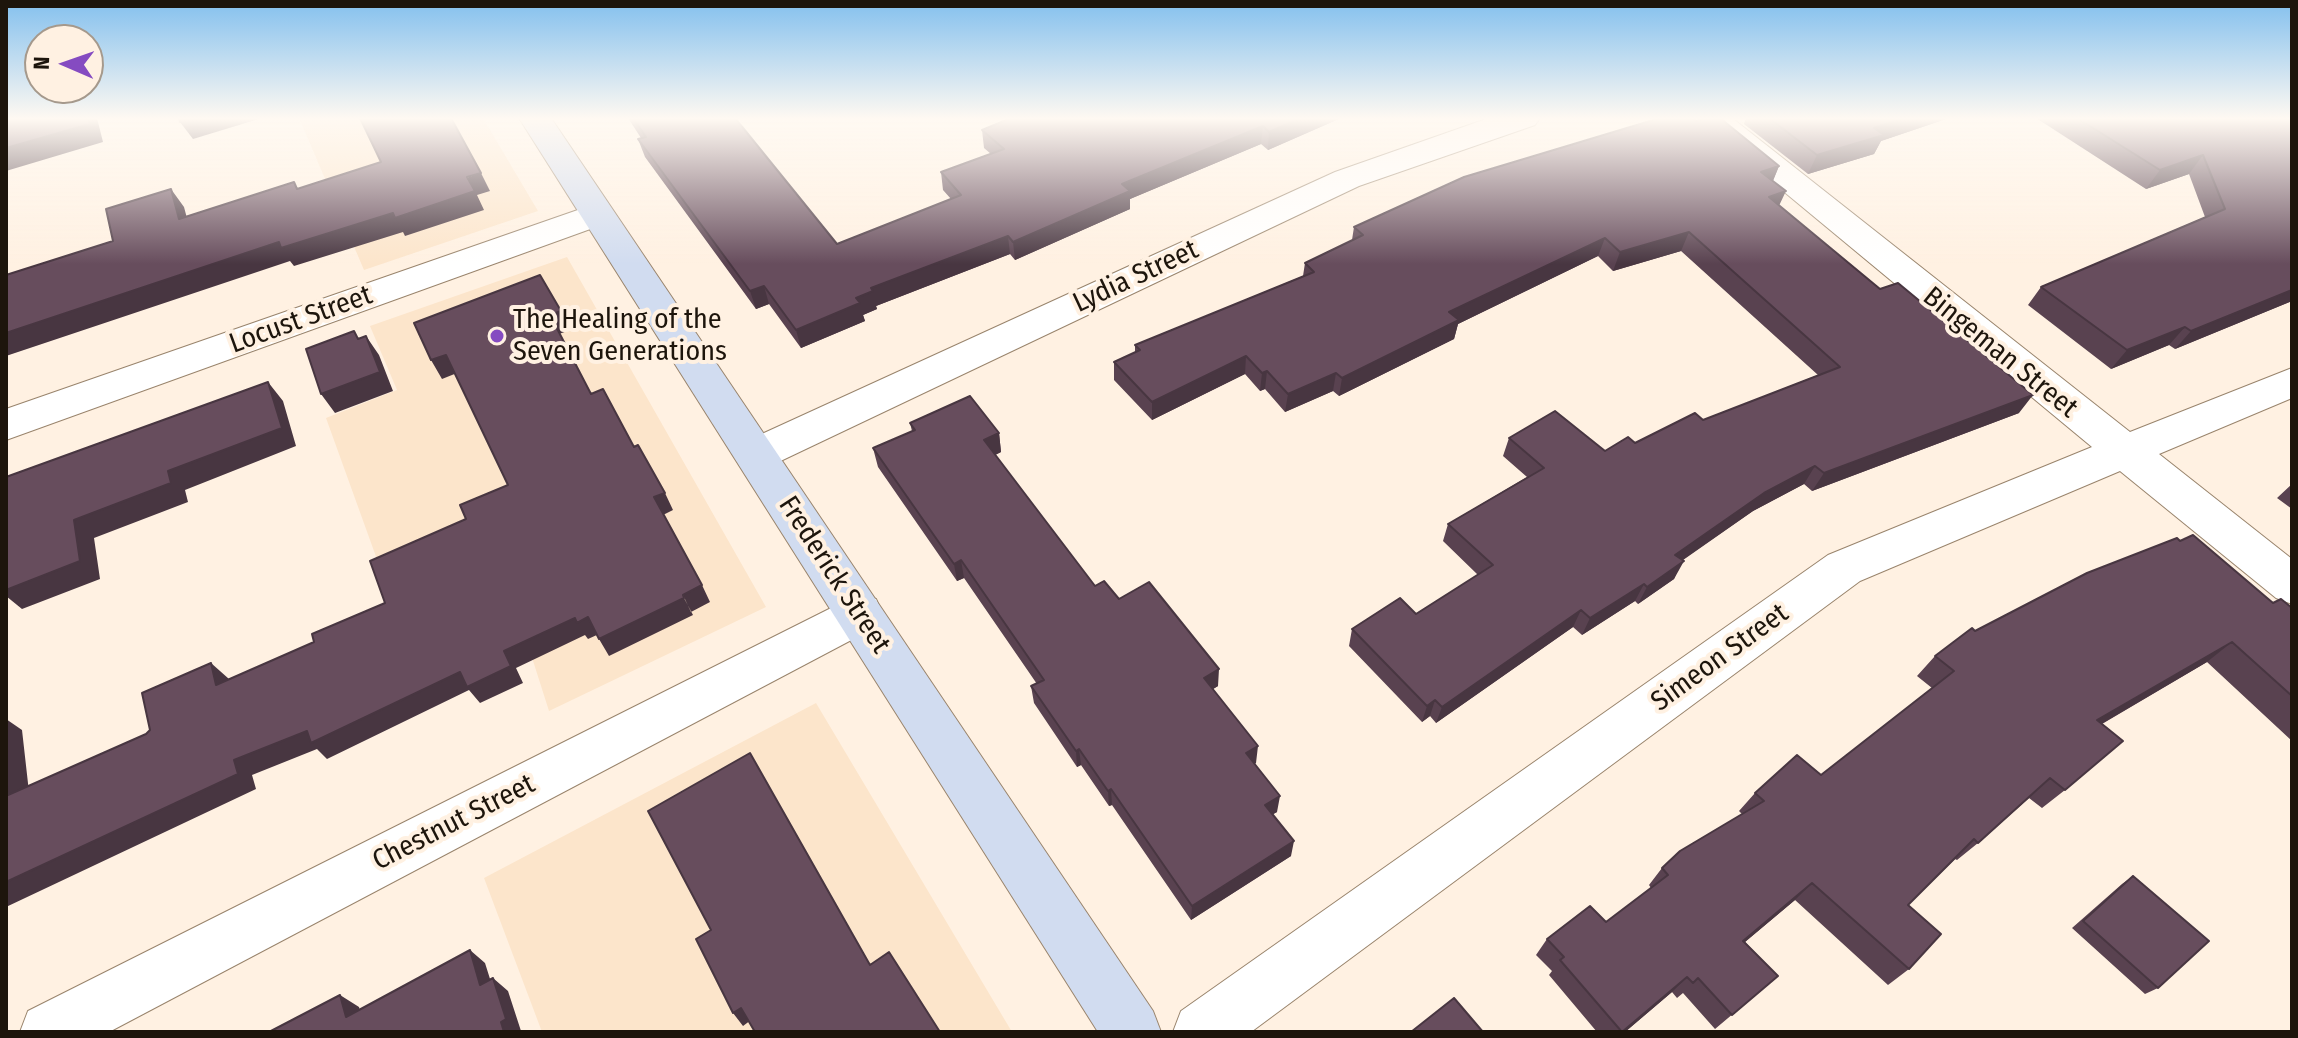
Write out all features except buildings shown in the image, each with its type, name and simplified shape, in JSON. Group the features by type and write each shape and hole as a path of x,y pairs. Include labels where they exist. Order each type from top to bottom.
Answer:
{"main road":[{"name":"Frederick Street","path":"565,166 1132,1032"}],"street":[{"name":"Lydia Street","path":"755,455 1347,179 1381,166"},
{"name":"Bingeman Street","path":"1771,166 2292,585"},
{"name":"Locust Street","path":"6,425 595,215"},
{"name":"Simeon Street","path":"1202,1032 1844,568 2292,382"},
{"name":"Chestnut Street","path":"49,1032 859,613"}],"shaded area":[{"path":"320,166 512,166 538,211 364,270"},
{"path":"567,257 766,607 549,711 492,532 383,576 326,418 397,390 370,326"},
{"path":"816,703 1012,1032 542,1032 484,878"}],"place":[{"name":"The Healing of the Seven Generations","path":"497,336"}]}
